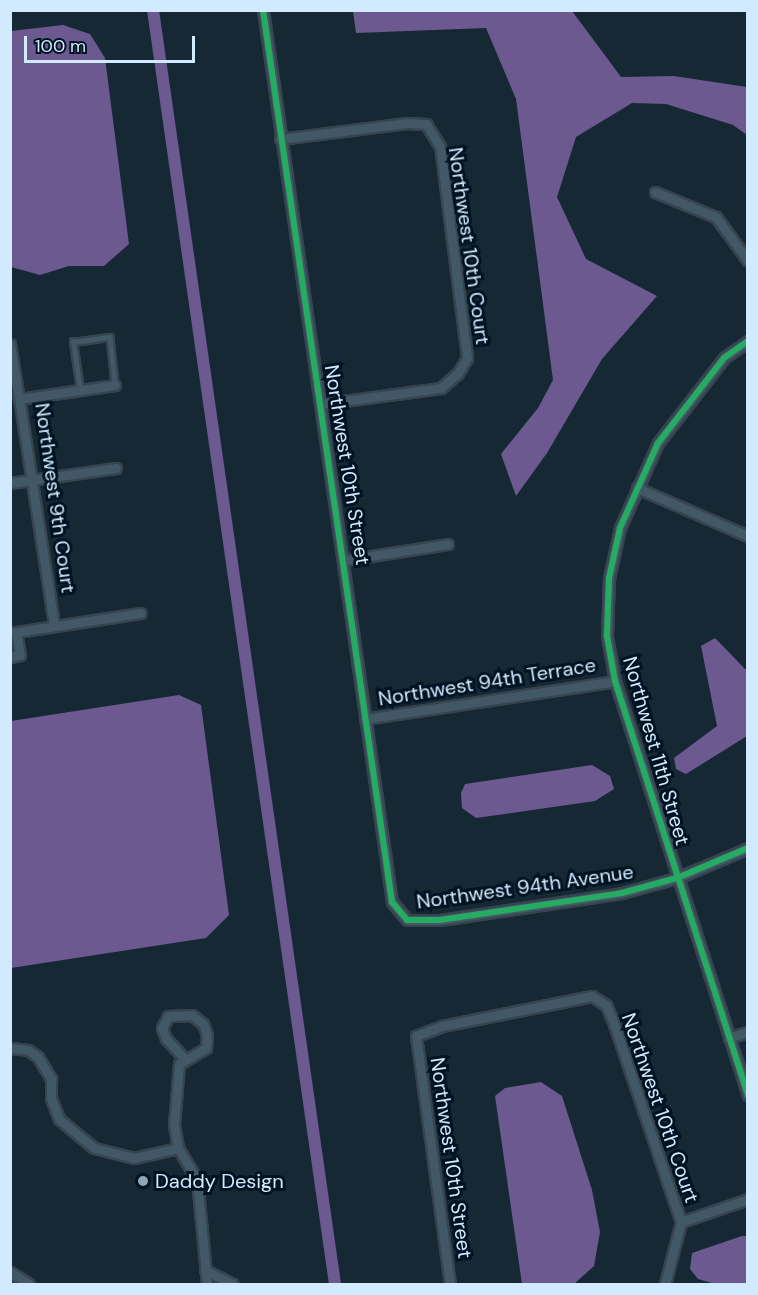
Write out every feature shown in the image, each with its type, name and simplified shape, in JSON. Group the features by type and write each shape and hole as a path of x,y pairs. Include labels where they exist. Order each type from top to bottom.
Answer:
{"street":[{"name":"Northwest 10th Street","path":"263,10 280,139 345,560 365,719 392,902 407,920"},
{"name":"Northwest 10th Court","path":"280,139 407,123 426,124 440,146 467,358 458,373 441,388 321,404"},
{"path":"655,192 716,217 747,261"},
{"name":"Northwest 11th Street","path":"747,341 724,358 686,402 658,443 636,488 620,528 609,578 607,636 615,681 747,1095"},
{"path":"10,344 19,399"},
{"name":"Northwest 9th Court","path":"54,624 19,399 115,385"},
{"path":"10,483 116,468"},
{"path":"636,488 747,536"},
{"path":"345,560 448,544"},
{"path":"10,657 20,655 13,632 54,624 140,613"},
{"name":"Northwest 94th Terrace","path":"365,719 615,681"},
{"name":"Northwest 94th Avenue","path":"407,920 440,920 622,893 677,878 747,848"},
{"name":"Northwest 10th Street","path":"450,1284 416,1036 442,1026 592,996 606,1005"},
{"name":"Northwest 10th Court","path":"606,1005 681,1222"},
{"path":"184,1058 166,1039 162,1028 168,1016 192,1015 203,1024 206,1048 197,1056 184,1058 178,1064 174,1125 178,1148 198,1180 207,1284"},
{"path":"729,1038 747,1032"},
{"path":"10,1048 28,1050 46,1067 59,1119 94,1148 134,1158 178,1148"},
{"path":"665,1284 681,1222 747,1198"},
{"path":"205,1270 232,1284"},
{"path":"10,1272 29,1284"}],"lane":[{"path":"80,390 73,342 110,337 115,385"}],"shaded area":[{"path":"353,11 572,11 621,77 674,76 747,87 747,135 733,125 666,104 632,103 576,137 557,197 586,259 657,296 602,359 547,453 516,496 501,454 538,408 553,380 516,99 486,28 356,33"},
{"path":"63,25 90,34 105,58 129,244 104,266 69,266 40,275 11,267 11,31"},
{"path":"715,638 747,671 747,736 686,774 676,769 674,758 717,726 701,646"},
{"path":"179,695 201,705 229,915 206,938 11,968 11,721"},
{"path":"592,765 610,776 614,789 595,801 476,818 462,808 461,793 465,784"},
{"path":"541,1082 562,1096 592,1190 600,1232 594,1266 574,1284 522,1284 495,1096 505,1088"},
{"path":"747,1236 747,1284 715,1284 698,1279 690,1269 692,1253"}],"waterway":[{"path":"153,10 335,1284"}],"cycle path":[{"path":"263,10 392,902 407,920 440,920 622,893 677,878 748,848"},
{"path":"748,341 724,358 658,443 620,528 609,578 607,636 615,681 748,1095"}],"place":[{"name":"Daddy Design","path":"143,1181"}]}
